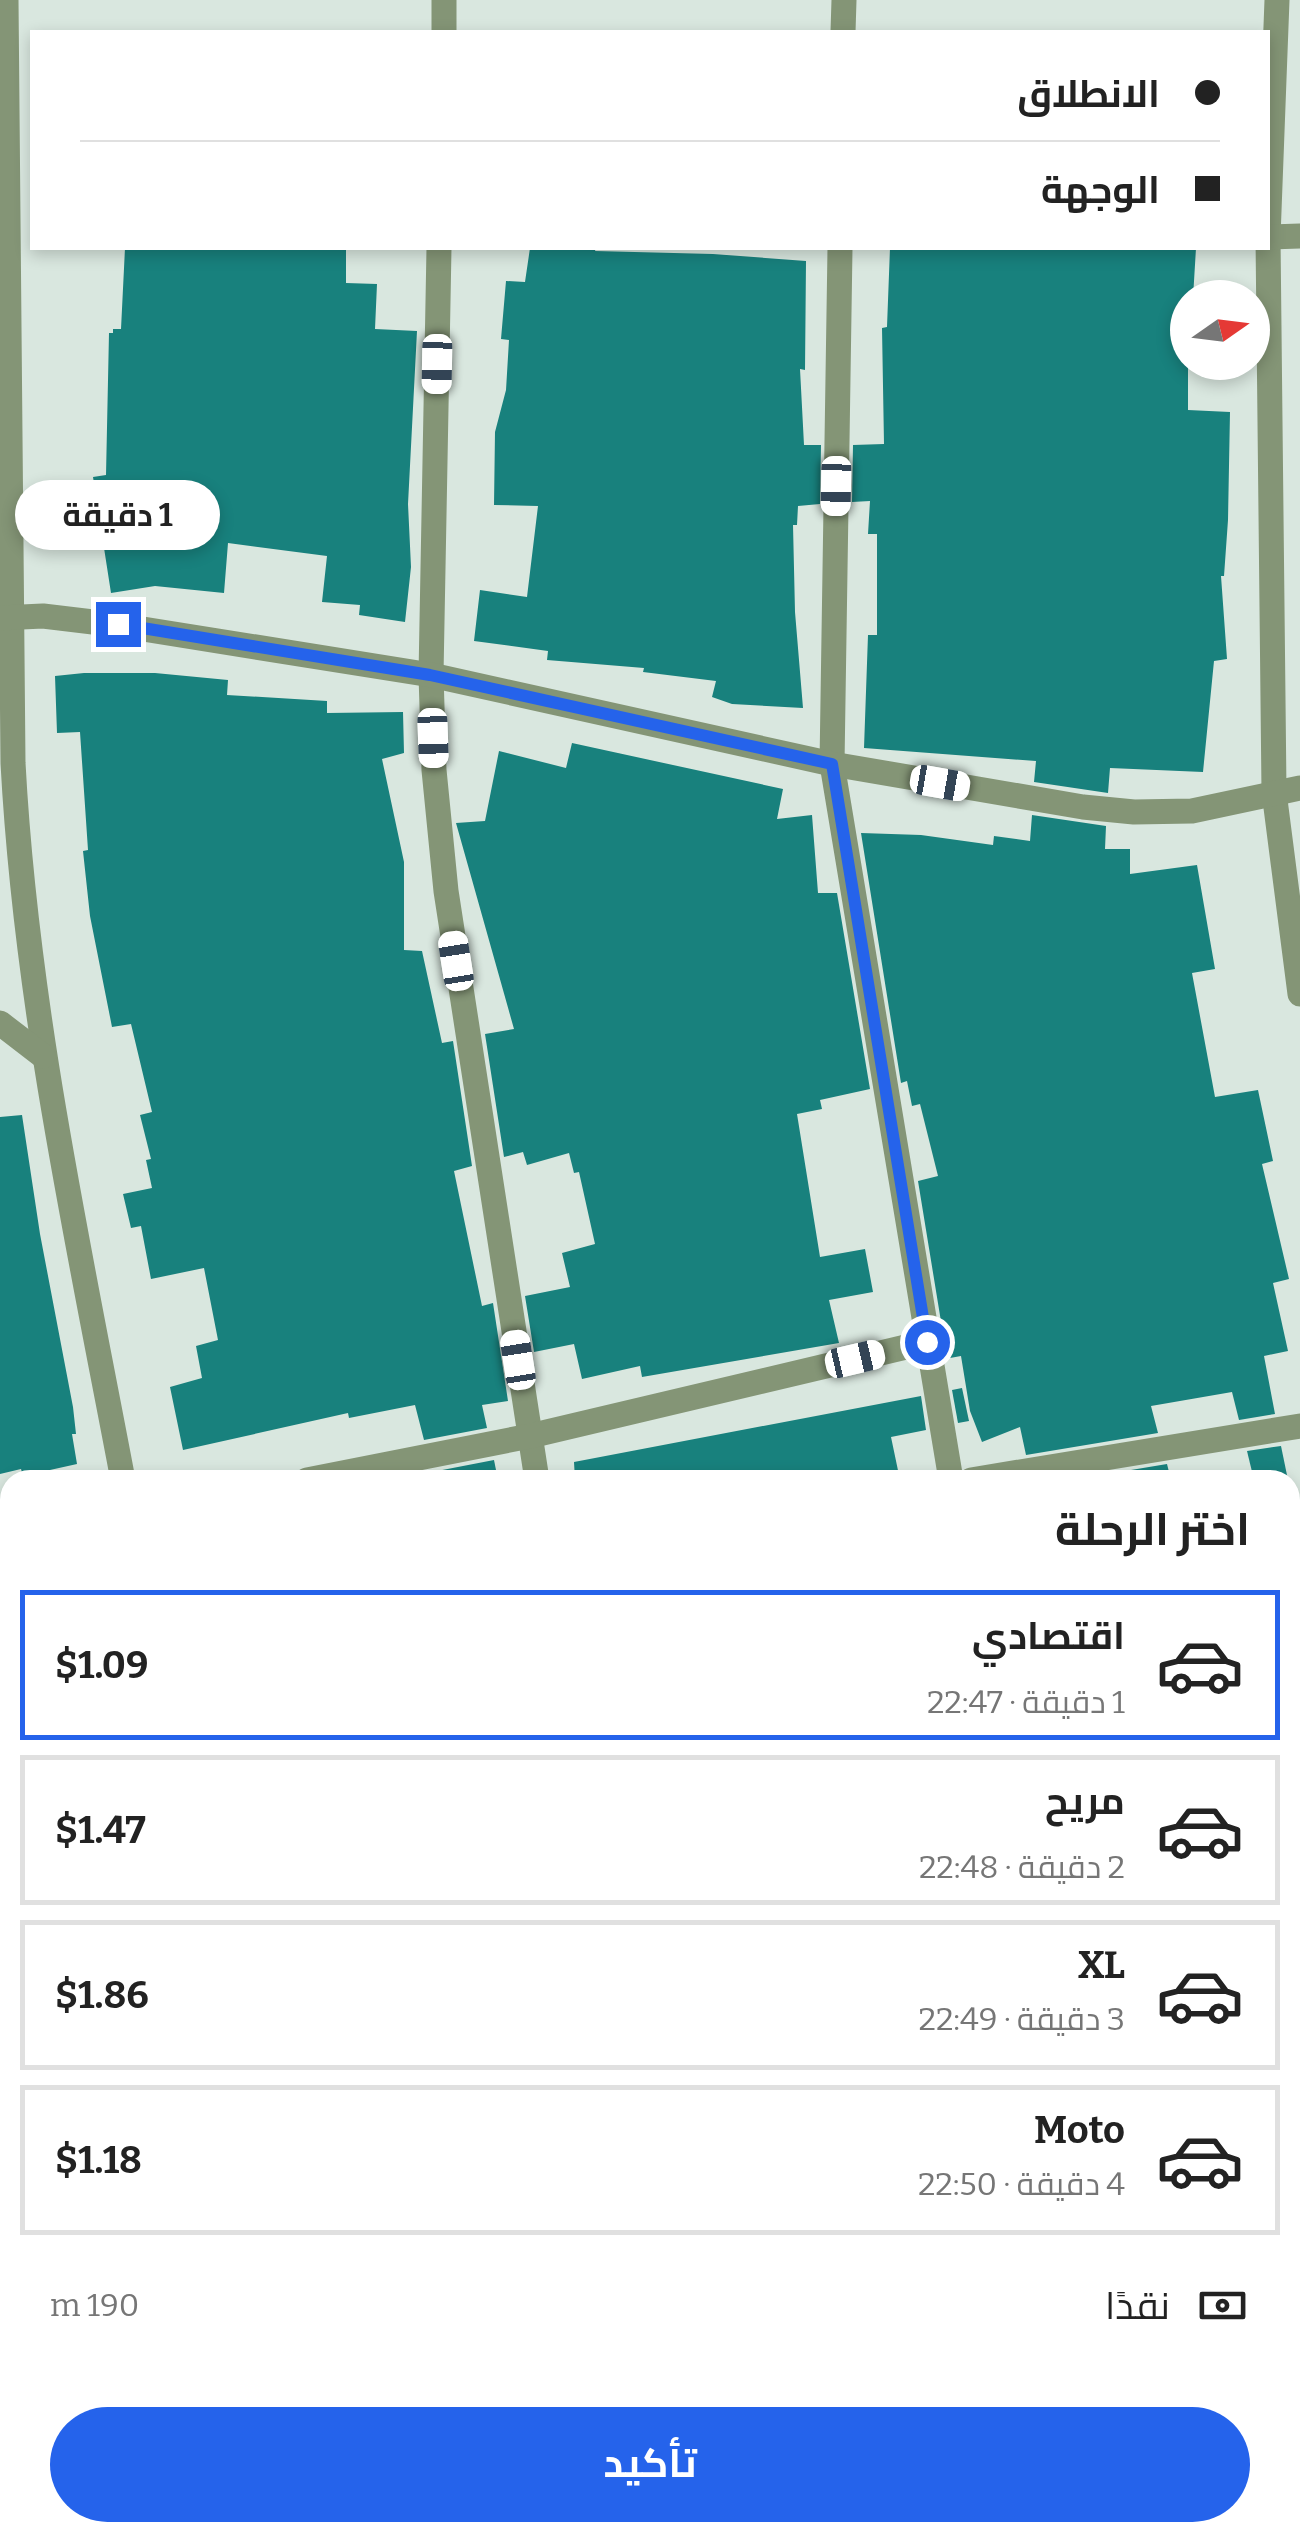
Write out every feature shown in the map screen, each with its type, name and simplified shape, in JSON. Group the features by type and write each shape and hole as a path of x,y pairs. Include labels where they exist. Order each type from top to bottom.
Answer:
{"street":[{"path":"6,0 6,616 17,841 43,1056 120,1470"},
{"path":"444,0 444,30"},
{"path":"844,0 844,30"},
{"path":"1270,184 1277,0"},
{"path":"1270,236 1300,236"},
{"path":"439,250 430,675 434,770 446,891 535,1470"},
{"path":"840,250 832,764 950,1470"},
{"path":"1268,250 1287,790 1300,994"},
{"path":"6,616 118,624 430,675 832,764 1083,807 1192,812 1287,790"},
{"path":"0,1023 43,1056"},
{"path":"395,1470 927,1342"},
{"path":"1032,1470 1300,1426"}],"building":[{"path":"125,250 346,250 346,283 377,284 375,329 417,331 408,504 411,567 405,622 359,615 360,605 322,602 327,556 228,543 224,593 155,586 111,593 93,477 106,475 109,333 121,329"},
{"path":"530,250 713,254 806,261 805,370 800,369 804,445 821,445 820,504 798,506 797,525 793,525 803,708 732,704 712,697 716,681 643,672 644,668 547,660 548,651 474,641 480,590 527,597 538,506 494,505 495,432 506,390 509,340 501,339 506,281 525,282"},
{"path":"890,250 1196,250 1194,280 1170,280 1170,380 1188,380 1188,410 1230,412 1228,520 1221,576 1227,659 1214,661 1203,772 1110,768 1108,793 1034,782 1036,761 864,748 868,635 877,635 877,534 868,534 870,501 852,502 853,445 884,444 882,328 887,327"},
{"path":"155,673 228,680 227,695 327,701 327,713 403,712 404,753 382,759 404,862 404,950 422,951 442,1043 453,1041 472,1166 454,1171 482,1306 493,1303 508,1401 482,1405 487,1428 424,1440 415,1405 349,1418 348,1413 183,1450 170,1387 202,1378 196,1346 218,1340 204,1268 151,1279 141,1226 131,1228 123,1194 152,1188 146,1160 151,1159 140,1115 152,1112 131,1024 112,1027 90,916 83,851 88,850 80,732 57,733 55,676"},
{"path":"572,743 783,789 777,819 812,815 818,893 837,893 870,1089 820,1100 822,1109 797,1114 820,1257 865,1249 873,1292 829,1300 839,1343 642,1377 640,1366 582,1379 574,1344 534,1352 525,1296 570,1287 562,1253 595,1244 579,1172 574,1173 569,1153 527,1165 523,1152 504,1157 485,1034 514,1029 456,823 485,821 499,751 566,768"},
{"path":"1032,815 1106,826 1105,849 1130,849 1130,874 1197,865 1215,969 1192,973 1215,1097 1258,1090 1273,1161 1262,1164 1289,1279 1273,1283 1288,1351 1264,1356 1275,1414 1239,1420 1232,1392 1151,1406 1158,1433 1026,1455 1020,1427 982,1442 970,1411 961,1356 950,1358 945,1346 918,1181 938,1176 920,1104 912,1106 907,1081 901,1083 861,833 921,835 993,845 994,836 1030,841"},
{"path":"22,1115 73,1407 77,1464 50,1470 0,1470 0,1117"},
{"path":"962,1388 969,1421 958,1423 952,1390"},
{"path":"921,1396 926,1430 891,1437 898,1470 574,1470 574,1462"},
{"path":"1281,1446 1286,1470 1252,1470 1247,1451"},
{"path":"494,1460 496,1470 442,1470"},
{"path":"1167,1464 1168,1470 1131,1470"}],"route":[{"path":"118,624 430,675 832,764 927,1342"}]}
